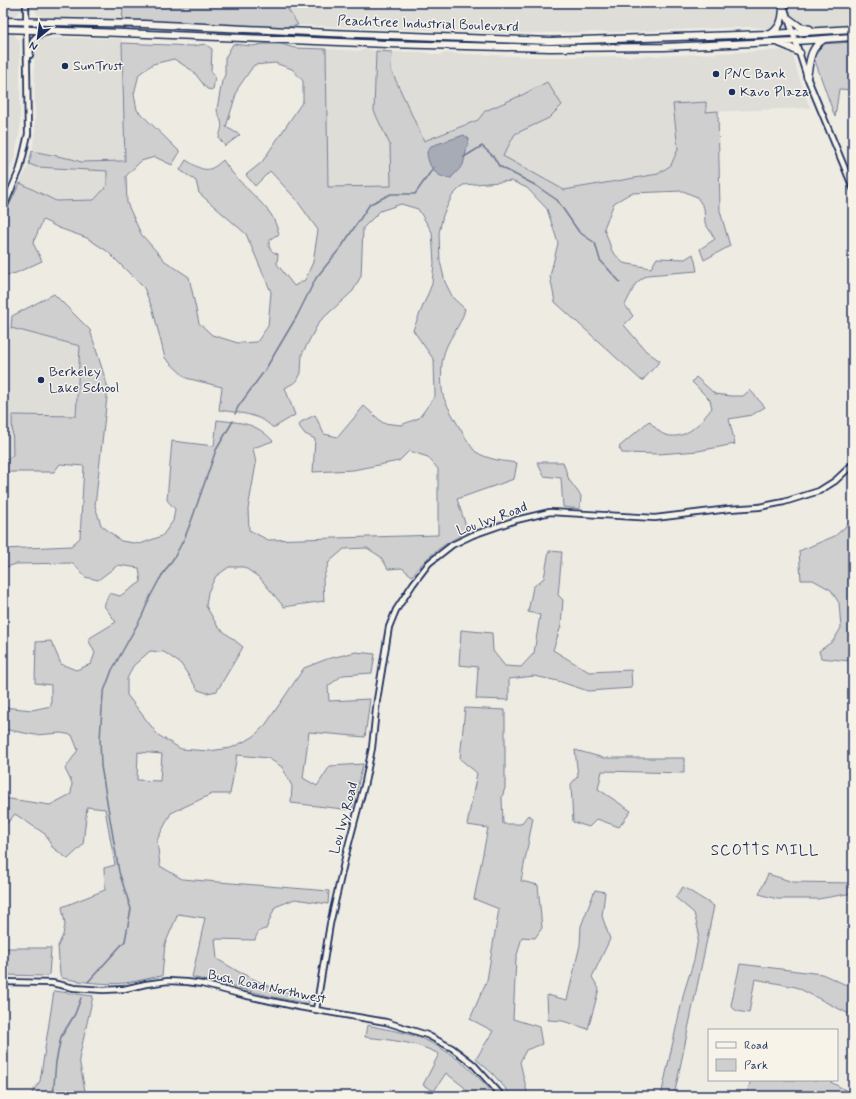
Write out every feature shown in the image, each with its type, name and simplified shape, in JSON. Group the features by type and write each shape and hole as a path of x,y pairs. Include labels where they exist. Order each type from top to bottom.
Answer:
{"highway":[{"path":"772,34 782,23 783,4"},
{"path":"788,18 800,27 820,31"},
{"name":"Peachtree Industrial Boulevard","path":"3,21 144,24 313,33 550,41 772,34 853,29"},
{"name":"Peachtree Industrial Boulevard","path":"3,29 123,32 387,44 550,48 657,47 796,42 853,37"},
{"path":"807,77 812,50 817,43 824,39"},
{"path":"774,42 789,47 800,54"}],"street":[{"path":"3,209 20,169 28,134 26,3"},
{"path":"783,4 807,77 853,188"},
{"path":"28,74 33,40 39,34 56,31"},
{"name":"Lou Ivy Road","path":"316,1010 332,916 346,854 367,775 389,627 396,610 429,564 447,549 462,540 533,515 550,512 655,518 759,507 784,502 819,492 835,481 853,464"},
{"name":"Bush Road Northwest","path":"3,982 52,983 74,988 103,990 124,989 168,981 187,982 202,984 243,995 316,1010 386,1022 427,1035 452,1048 472,1064 502,1096"}],"shaded area":[{"path":"3,3 123,3 122,29 42,16 38,15 35,10 20,10 15,16 15,36 20,41 20,130 15,156 10,169 9,180 3,193"},
{"path":"284,3 853,3 853,33 791,38 766,28 749,27 619,32 524,33 298,25"},
{"path":"40,39 122,39 125,161 81,162 32,151 35,132 34,46"},
{"path":"326,49 358,51 368,49 376,51 374,111 390,145 391,186 328,187"},
{"path":"786,50 792,53 810,108 706,112 706,102 673,105 678,149 671,165 658,174 564,190 503,156 515,134 549,118 547,83 485,111 478,120 424,141 391,70 392,52 422,52 439,55 446,53 541,57 658,56"},
{"path":"464,135 469,139 463,165 451,178 441,176 433,170 429,162 427,152 431,146"},
{"path":"29,164 37,167 107,171 107,186 94,200 56,201 20,183"},
{"name":"Berkeley Lake School","path":"3,326 81,346 76,416 13,415 13,455 3,462"}],"green space":[{"path":"123,3 284,3 298,25 248,36 122,29"},
{"path":"853,42 853,90 839,89 835,117 814,58 815,53 822,44"},
{"path":"122,43 193,46 205,44 212,49 211,71 215,77 213,90 207,89 193,71 174,59 153,64 139,74 134,94 137,110 180,152 172,165 155,157 141,161 126,176 127,203 141,234 165,261 189,277 199,323 212,335 238,343 257,342 268,326 271,292 246,234 199,193 196,181 180,170 186,160 201,169 209,169 223,160 228,168 264,206 274,220 279,233 271,239 269,244 271,250 278,254 277,264 294,286 305,280 313,262 318,230 295,198 270,171 255,186 246,175 262,162 303,101 303,81 292,69 275,63 254,65 238,88 226,127 240,135 225,146 219,138 222,123 217,109 222,81 225,75 225,58 233,44 252,46 281,44 295,48 326,49 328,187 391,186 390,145 374,111 376,51 392,52 391,70 424,141 478,120 485,111 547,82 562,105 549,118 515,134 503,156 564,190 658,174 671,165 678,149 673,104 706,102 706,112 718,111 720,211 730,246 704,260 700,249 715,239 705,223 704,208 697,197 683,191 631,193 614,203 604,228 612,251 623,263 651,268 657,258 685,259 693,254 695,261 697,271 647,275 636,283 625,305 633,316 624,325 646,351 660,361 642,381 555,302 550,276 558,243 547,209 527,188 512,181 463,185 452,196 443,215 439,233 440,261 445,282 453,298 465,309 460,322 447,345 442,361 442,392 444,399 453,415 476,452 501,461 517,463 514,479 457,499 468,532 437,550 412,576 402,568 388,569 381,557 367,548 344,549 329,562 323,579 324,601 284,607 260,578 244,567 229,567 216,576 208,592 206,606 218,627 243,647 217,691 207,693 198,690 181,664 164,652 150,651 133,666 127,679 127,695 158,735 181,749 209,751 231,748 253,737 266,724 304,668 327,659 356,652 375,654 372,673 343,675 328,686 329,701 370,699 365,737 309,732 303,778 317,786 330,766 363,764 352,810 291,803 292,786 282,767 268,758 237,755 230,794 212,794 171,813 157,840 160,866 182,879 329,891 328,904 295,899 275,907 266,929 259,932 255,940 215,939 217,959 239,972 276,990 311,997 308,1004 192,977 205,918 178,914 165,944 162,976 125,983 109,984 62,978 60,975 58,946 63,935 65,924 62,907 105,890 104,868 115,865 105,809 87,807 83,845 68,859 52,847 45,834 15,814 3,828 3,798 50,805 71,794 72,783 65,769 78,750 72,735 61,733 35,735 3,729 3,707 32,710 51,706 51,685 35,683 36,642 51,641 61,664 76,670 91,664 95,653 88,639 116,622 104,606 109,593 120,596 141,582 139,568 118,565 98,580 85,577 73,563 16,564 3,568 3,549 71,546 80,538 84,466 60,464 54,472 3,472 3,462 13,455 12,415 76,416 80,346 11,328 12,316 54,294 90,330 108,388 95,506 101,525 121,541 140,544 162,536 173,521 175,509 167,500 172,441 214,446 217,420 248,424 260,430 273,441 253,448 256,464 248,509 249,530 268,540 438,535 438,469 428,457 409,451 399,461 353,470 313,472 315,439 305,434 299,426 301,422 315,415 324,434 338,437 364,406 383,423 401,425 419,418 435,396 434,360 413,330 432,284 434,263 432,232 418,209 401,204 380,211 363,228 361,276 353,291 319,322 302,354 301,373 297,381 285,388 295,415 275,427 272,427 267,422 254,416 219,410 222,387 186,378 165,358 153,310 144,288 107,251 87,238 59,228 43,220 33,243 42,261 16,273 3,276 3,218 20,183 56,201 94,200 107,186 107,171 37,167 29,164 32,151 81,162 125,161","holes":["138,752 162,754 160,781 137,780"]},
{"path":"696,377 715,394 743,396 750,390 765,407 752,415 729,419 735,444 698,451 659,454 622,453 619,447 649,421 661,433 673,436 686,433 703,419 712,408 710,400 692,382"},
{"path":"537,462 563,462 569,480 581,496 580,509 563,507 561,478 544,476"},
{"path":"853,520 853,681 850,661 821,658 819,651 833,641 841,628 839,603 831,590 813,580 801,580 799,551 835,536"},
{"path":"549,551 562,552 558,595 563,600 561,626 553,650 589,672 631,670 632,688 588,691 558,681 534,676 509,679 509,700 476,699 478,667 459,665 461,630 492,633 493,651 505,666 521,667 534,653 540,615 528,612 533,587 544,578"},
{"path":"465,708 505,710 505,788 502,797 503,824 521,824 528,815 533,818 521,881 538,885 542,928 535,938 522,937 516,959 513,1019 539,1027 542,1044 526,1050 520,1062 528,1096 512,1096 493,1074 476,1059 493,1031 470,1019 487,980 499,909 474,899 488,828 467,825 477,773 460,759"},
{"path":"575,750 604,758 684,758 684,773 602,771 598,789 631,811 619,827 597,819 589,827 573,822 571,784 578,776"},
{"path":"768,874 793,882 853,883 853,893 818,899 777,899 759,894"},
{"path":"683,887 714,906 674,1096 661,1096 684,992 694,960 699,933 694,913 675,897"},
{"path":"595,890 605,892 602,916 610,939 592,977 599,989 588,1029 563,1021 548,1020 547,995 567,1000 580,945 581,926"},
{"path":"3,948 51,948 49,974 47,976 3,975"},
{"path":"740,964 822,974 853,988 853,1016 796,987 755,979 749,1013 736,1010 731,1005"},
{"path":"54,991 93,996 79,1059 85,1091 103,1096 30,1096 40,1081"},
{"path":"367,1025 415,1036 449,1053 469,1068 495,1096 472,1096 464,1087 446,1073 434,1091 423,1085 439,1054 413,1044 365,1037"},
{"path":"751,1081 829,1081 853,1093 853,1096 746,1096"}],"waterway":[{"path":"464,157 482,146 493,156 499,166 535,185 557,200 579,232 595,243 600,260 620,282"},
{"path":"235,414 238,407 265,370 297,316 316,278 342,246 370,204 391,194 415,194 434,167"},
{"path":"88,982 125,941 131,909 119,872 101,766 100,739 103,694 112,670 142,616 150,597 185,537 216,450 233,421"},
{"path":"53,1096 56,1062 61,1037 75,1014 81,998"}],"place":[{"name":"SunTrust","path":"65,66"},
{"name":"PNC Bank","path":"716,74"},
{"name":"Kavo Plaza","path":"732,92"},
{"name":"Berkeley Lake School","path":"41,380"}],"district":[{"name":"SCOTTS MILL","path":"765,851"}]}
